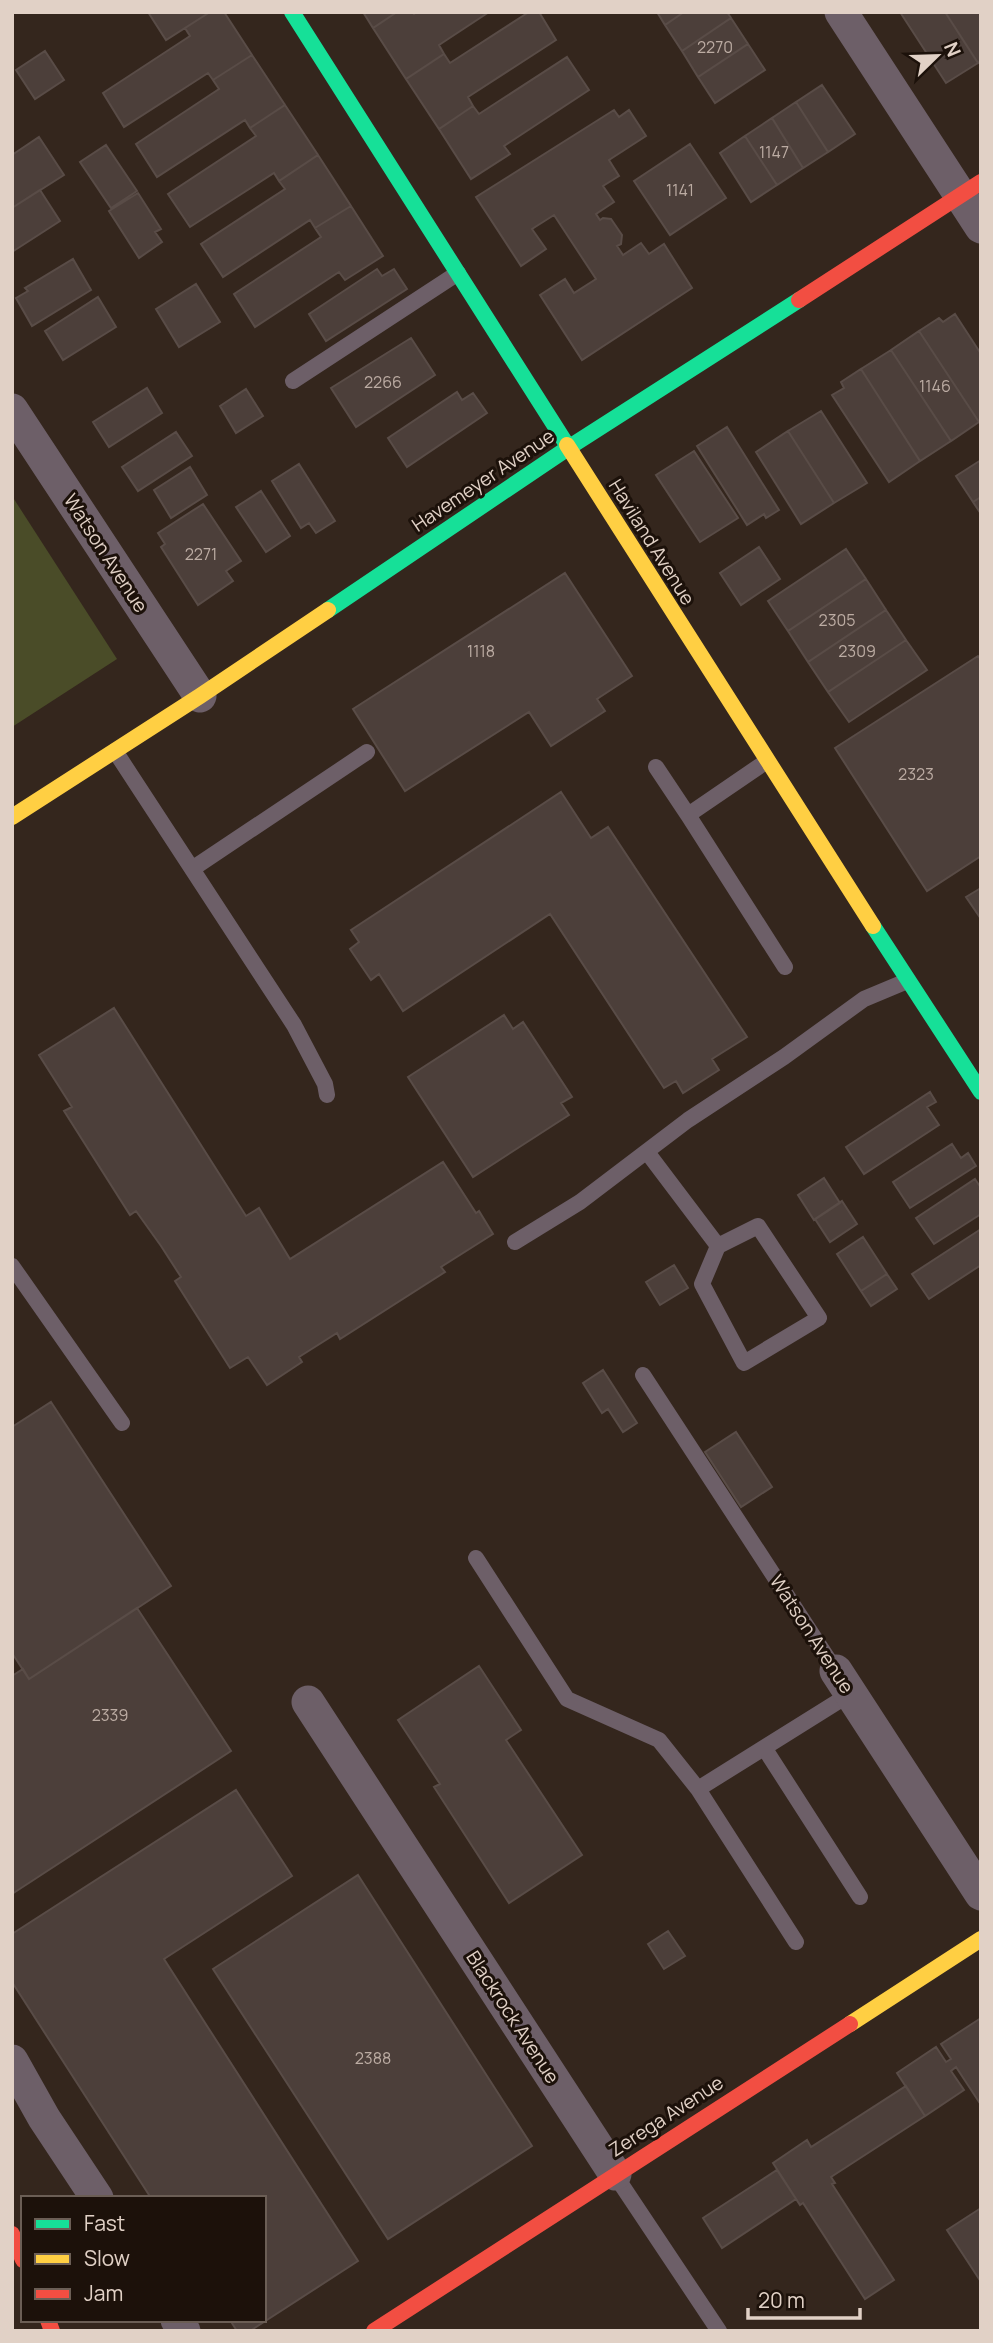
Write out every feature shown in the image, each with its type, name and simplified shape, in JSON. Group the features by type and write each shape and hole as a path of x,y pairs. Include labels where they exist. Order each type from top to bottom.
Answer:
{"street":[{"name":"Haviland Avenue","path":"292,12 907,981 981,1092"},
{"path":"841,12 970,189 981,228"},
{"name":"Havemeyer Avenue","path":"12,817 200,696 568,448 970,189"},
{"name":"Watson Avenue","path":"12,410 200,696"},
{"name":"Watson Avenue","path":"843,1682 981,1894"},
{"name":"Blackrock Avenue","path":"309,1702 615,2174"},
{"name":"Zerega Avenue","path":"374,2331 981,1939"},
{"path":"12,2061 44,2118 96,2196"},
{"path":"12,2234 21,2255"}],"lane":[{"path":"293,381 458,273"},
{"path":"115,751 294,1025 325,1084 327,1096"},
{"path":"192,869 367,752"},
{"path":"688,815 767,761"},
{"path":"656,767 785,967"},
{"path":"515,1242 580,1202 688,1120 784,1057 864,999 907,981"},
{"path":"646,1152 718,1246"},
{"path":"758,1226 819,1318 744,1363 702,1284 718,1246 758,1226"},
{"path":"12,1266 122,1423"},
{"name":"Watson Avenue","path":"643,1374 843,1682"},
{"path":"476,1558 567,1699 659,1740 698,1789 796,1941"},
{"path":"698,1789 765,1749 843,1682"},
{"path":"765,1749 860,1897"},
{"name":"Blackrock Avenue","path":"615,2174 719,2331"}],"green space":[{"path":"12,496 117,659 12,727"}],"building":[{"path":"148,12 210,12 166,40"},
{"path":"210,12 224,12 252,55 213,80 208,73 124,127 103,93 190,36 185,28"},
{"path":"363,12 397,12 373,28"},
{"path":"397,12 489,12 439,45 444,54 406,79 373,28"},
{"path":"529,12 539,12 556,40 468,97 473,106 439,129 406,79 444,54 450,63"},
{"path":"657,12 684,12 665,25"},
{"path":"684,12 727,12 731,18 682,51 665,25"},
{"path":"900,12 945,12 978,63 946,83"},
{"path":"945,12 981,12 981,61 978,63"},
{"path":"731,18 748,44 698,77 682,51"},
{"path":"748,44 765,70 715,103 698,77"},
{"path":"45,51 64,80 35,99 16,70"},
{"path":"252,55 285,105 250,128 245,120 157,177 136,144 219,89 213,80"},
{"path":"567,57 589,90 504,146 510,154 471,179 439,129 473,106 479,114"},
{"path":"822,85 855,134 828,152 796,102"},
{"path":"796,102 828,152 803,168 772,118"},
{"path":"285,105 318,155 279,181 274,173 190,227 168,194 256,136 250,128"},
{"path":"614,110 619,117 629,110 646,136 609,160 619,176 603,186 614,202 596,214 600,220 611,219 622,235 621,244 617,246 623,255 641,243 649,254 664,244 692,288 582,360 540,295 565,279 574,293 596,279 554,215 532,229 546,249 521,266 476,197"},
{"path":"772,118 803,168 777,185 745,136"},
{"path":"745,136 777,185 751,202 720,153"},
{"path":"39,137 64,175 12,208 12,155"},
{"path":"690,144 726,198 670,235 634,181"},
{"path":"106,145 137,191 111,208 80,162"},
{"path":"318,155 351,206 315,228 310,220 223,277 201,244 285,189 279,181"},
{"path":"40,190 60,221 12,252 12,208"},
{"path":"138,193 161,229 155,232 162,242 139,258 109,211"},
{"path":"351,206 383,256 345,280 339,272 255,327 234,294 321,237 315,228"},
{"path":"73,259 91,290 32,326 16,298 28,291 25,288"},
{"path":"377,269 382,276 394,269 407,289 326,341 309,314"},
{"path":"196,284 220,322 179,347 156,309"},
{"path":"98,297 116,327 63,360 45,331"},
{"path":"955,314 981,354 979,422 919,331 939,318 943,322"},
{"path":"919,331 979,422 951,441 891,350"},
{"path":"411,338 435,375 356,427 331,388"},
{"path":"891,350 951,441 920,461 861,369"},
{"path":"861,369 920,461 889,482 832,395 844,388 841,382"},
{"path":"147,388 162,413 109,447 93,422"},
{"path":"246,389 263,416 236,433 220,406"},
{"path":"457,392 462,400 473,393 487,413 407,467 388,438"},
{"path":"821,411 867,483 834,503 788,431"},
{"path":"727,427 779,510 766,518 764,514 747,525 697,446"},
{"path":"788,431 834,503 801,524 756,452"},
{"path":"176,432 192,456 138,491 122,467"},
{"path":"694,451 738,518 700,542 656,475"},
{"path":"981,460 981,497 973,502 956,476"},
{"path":"299,464 335,521 316,533 309,523 301,528 272,481"},
{"path":"190,467 207,495 171,518 154,490"},
{"path":"261,491 290,536 266,552 236,507"},
{"path":"981,497 981,514 973,502"},
{"path":"203,504 241,561 226,571 233,581 198,605 161,547 165,544 158,533"},
{"path":"759,547 780,579 741,605 720,573"},
{"path":"846,549 866,579 788,631 768,601"},
{"path":"565,573 632,676 597,699 605,711 551,746 529,712 405,791 353,709"},
{"path":"866,579 886,610 808,662 788,631"},
{"path":"886,610 906,640 828,692 808,662"},
{"path":"906,640 927,670 849,722 828,692"},
{"path":"978,656 981,660 981,856 927,891 835,748"},
{"path":"561,792 591,838 608,827 747,1037 712,1059 719,1070 683,1093 676,1081 664,1088 550,914 403,1011 379,974 371,980 350,949 359,942 351,930"},
{"path":"981,888 981,919 966,897"},
{"path":"114,1008 246,1216 259,1208 290,1259 443,1162 493,1234 441,1267 445,1272 340,1339 337,1333 299,1357 302,1362 267,1385 248,1357 230,1368 175,1281 181,1277 161,1246 136,1211 130,1215 64,1111 72,1107 39,1055"},
{"path":"504,1015 513,1029 523,1022 572,1097 561,1103 569,1115 473,1177 408,1077"},
{"path":"930,1092 936,1102 927,1107 939,1125 864,1174 846,1147"},
{"path":"952,1144 961,1158 968,1153 976,1166 910,1208 893,1182"},
{"path":"824,1178 840,1203 814,1220 798,1195"},
{"path":"975,1179 981,1188 981,1214 934,1244 916,1218"},
{"path":"842,1201 857,1224 830,1242 815,1219"},
{"path":"981,1229 981,1265 929,1299 912,1274"},
{"path":"863,1237 887,1274 861,1291 837,1254"},
{"path":"674,1265 688,1288 660,1305 646,1282"},
{"path":"887,1274 897,1289 871,1306 861,1291"},
{"path":"603,1370 637,1423 623,1432 608,1409 602,1413 583,1383"},
{"path":"51,1402 171,1586 29,1679 12,1653 12,1427"},
{"path":"736,1432 772,1487 741,1507 705,1452"},
{"path":"137,1608 231,1751 12,1894 12,1676 23,1669 29,1679"},
{"path":"479,1666 521,1730 506,1740 582,1855 509,1903 434,1787 440,1784 398,1720"},
{"path":"236,1790 292,1876 164,1959 358,2261 266,2321 266,2196 150,2196 12,1982 12,1934"},
{"path":"358,1875 532,2146 388,2239 213,1969"},
{"path":"668,1931 685,1956 664,1969 648,1944"},
{"path":"981,2018 981,2105 956,2067 951,2071 964,2090 925,2116 897,2073 936,2047 946,2062 951,2059 941,2044"},
{"path":"906,2086 925,2116 831,2177 835,2183 832,2184 894,2280 865,2299 803,2203 800,2205 773,2163 807,2140 811,2147"},
{"path":"777,2170 796,2199 722,2248 703,2218"},
{"path":"981,2208 981,2282 947,2230"},
{"path":"231,2322 264,2322 250,2331 237,2331"}],"traffic: fast":[{"path":"292,12 567,445"},
{"path":"328,610 568,448 799,300"},
{"path":"873,926 981,1092"}],"traffic: slow":[{"path":"567,445 873,926"},
{"path":"12,817 328,610"},
{"path":"850,2024 981,1939"}],"traffic: jam":[{"path":"799,300 981,182"},
{"path":"374,2331 850,2024"},
{"path":"12,2234 21,2255"},
{"path":"49,2322 52,2331"}]}
